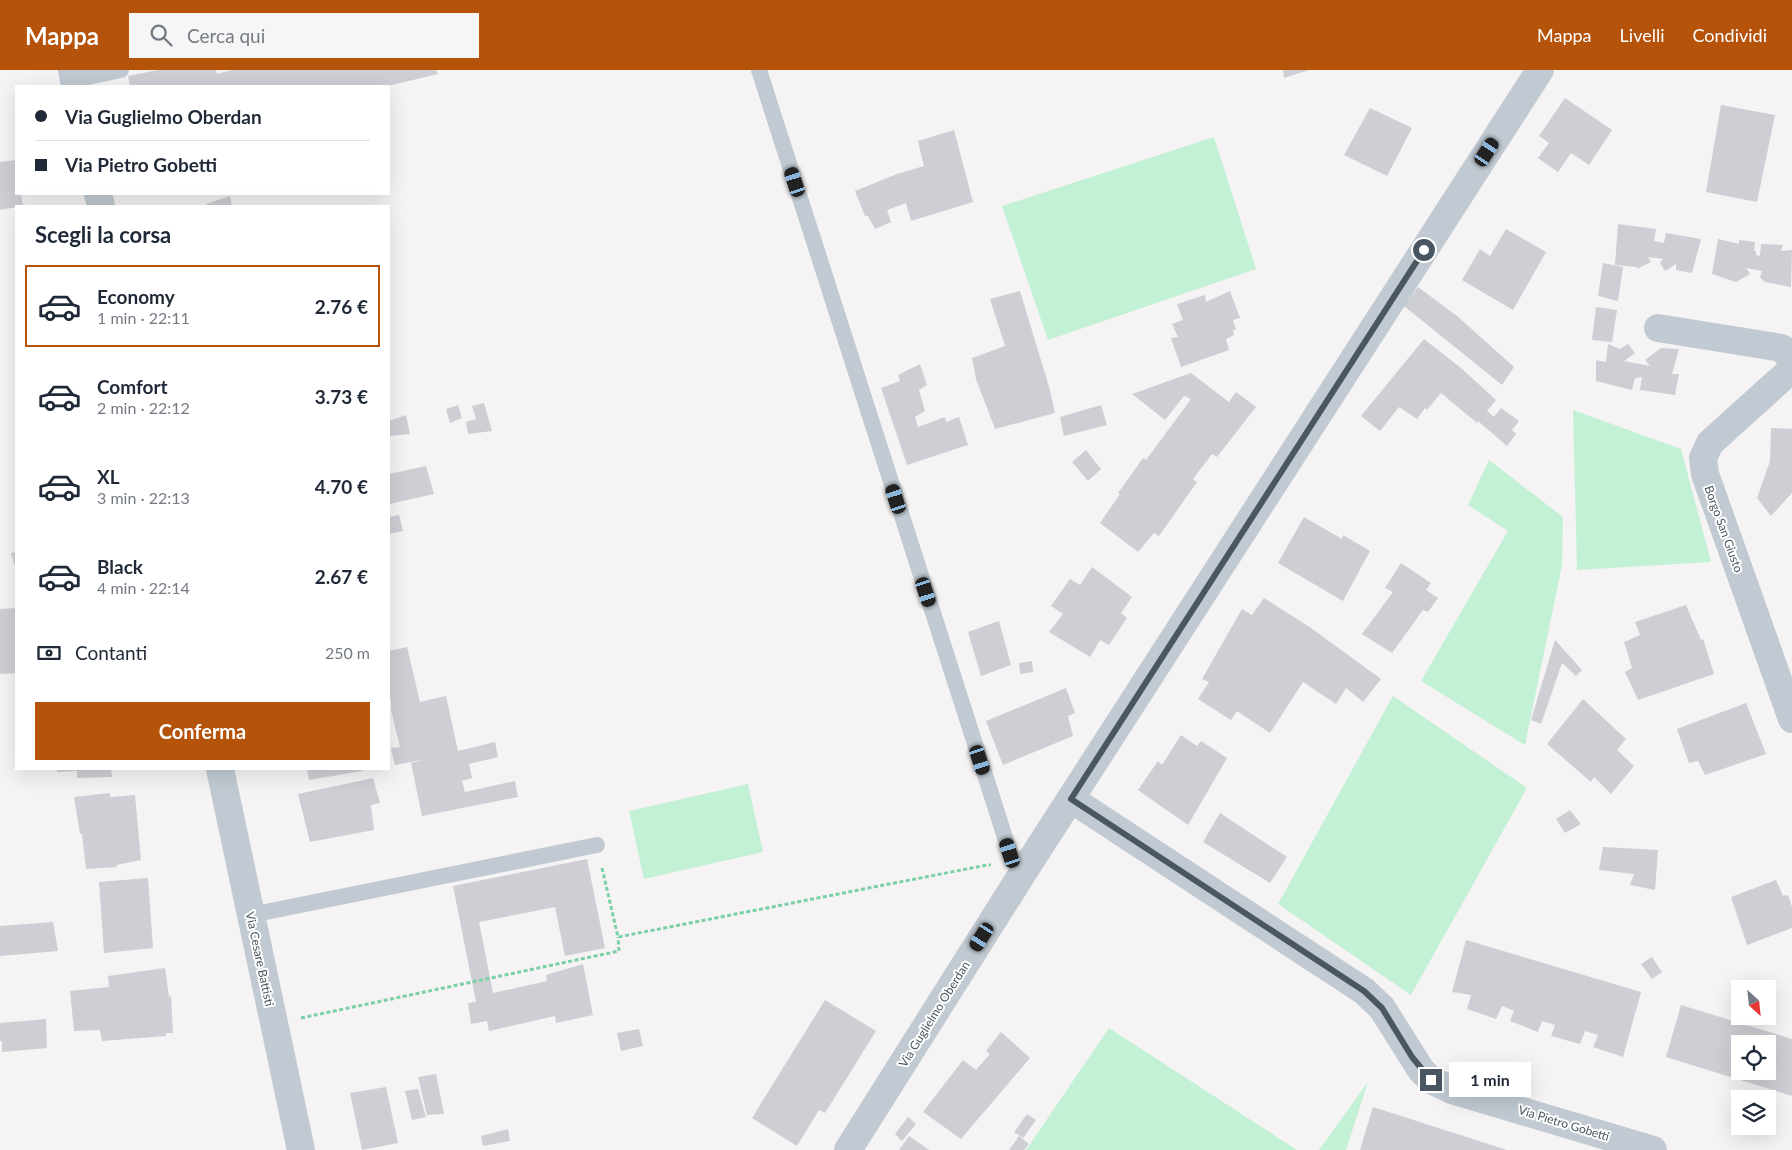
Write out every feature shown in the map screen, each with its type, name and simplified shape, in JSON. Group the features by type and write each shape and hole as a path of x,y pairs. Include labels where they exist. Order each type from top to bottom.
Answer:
{"street":[{"name":"Via Guglielmo Oberdan","path":"848,1150 1024,871 1540,70"},
{"path":"1658,328 1782,348 1792,360"},
{"name":"Borgo San Giusto","path":"1792,369 1710,443 1703,458 1705,474 1792,719"},
{"name":"Via Cesare Battisti","path":"220,770 301,1150"},
{"name":"Via Pietro Gobetti","path":"1071,799 1364,991 1382,1008 1417,1063 1431,1080 1452,1090 1653,1150"}],"lane":[{"path":"74,79 122,70"},
{"path":"759,70 1010,853 1024,871"},
{"path":"250,915 597,844"}],"path":[{"path":"274,1024 619,952 618,937 597,844"},
{"path":"618,937 987,865 1024,871"}],"green space":[{"path":"1214,137 1256,269 1048,340 1002,206"},
{"path":"1573,410 1681,449 1711,562 1577,570"},
{"path":"1489,460 1563,517 1562,565 1525,745 1421,681 1508,531 1468,505"},
{"path":"1393,696 1527,788 1411,995 1278,904"},
{"path":"748,784 763,852 644,879 629,811"},
{"path":"1109,1028 1297,1150 1026,1150"},
{"path":"1368,1082 1346,1150 1319,1150"}],"building":[{"path":"158,70 216,70 217,74 232,70 436,70 438,74 390,86 130,85 128,76"},
{"path":"1283,70 1309,70 1284,78"},
{"path":"1565,98 1612,130 1589,165 1571,153 1558,172 1538,158 1549,143 1539,136"},
{"path":"1721,105 1775,115 1757,202 1706,192"},
{"path":"1370,108 1412,128 1387,176 1344,155"},
{"path":"954,130 973,202 911,221 906,203 887,210 891,222 875,229 868,216 865,216 855,191 897,174 924,166 918,141"},
{"path":"15,160 15,195 21,195 23,205 15,205 15,207 0,210 0,162"},
{"path":"230,196 232,205 206,205"},
{"path":"1618,224 1656,229 1654,241 1664,243 1666,233 1701,239 1692,273 1676,270 1676,264 1665,271 1660,263 1663,259 1648,257 1651,262 1637,269 1637,267 1615,265"},
{"path":"1506,229 1546,252 1513,310 1462,280 1480,249 1490,256"},
{"path":"1718,239 1739,244 1739,240 1755,242 1754,251 1756,251 1756,255 1760,256 1761,244 1783,245 1781,251 1792,250 1791,287 1765,282 1760,277 1762,271 1746,268 1750,274 1736,282 1712,274"},
{"path":"1603,263 1623,267 1618,301 1598,296"},
{"path":"1418,287 1457,316 1514,367 1502,385 1404,306"},
{"path":"1020,291 1050,390 1055,413 995,429 976,379 972,358 1005,346 990,299"},
{"path":"1230,291 1240,318 1233,320 1236,329 1233,331 1234,335 1226,339 1229,350 1181,367 1171,338 1178,337 1172,324 1183,320 1177,304 1205,295 1206,302"},
{"path":"1596,307 1617,310 1612,342 1592,340"},
{"path":"1424,339 1461,368 1496,400 1487,411 1494,417 1501,408 1519,421 1512,430 1516,434 1507,446 1441,393 1427,410 1425,408 1417,419 1399,407 1380,431 1361,416"},
{"path":"1608,344 1620,349 1628,344 1635,353 1624,361 1650,366 1645,360 1661,348 1679,349 1672,374 1679,374 1675,395 1640,390 1642,377 1635,378 1632,390 1596,381 1596,360 1606,362"},
{"path":"920,364 927,385 919,390 925,411 915,417 918,427 945,417 946,422 959,417 968,445 907,465 881,388 900,381 898,375"},
{"path":"1191,373 1229,402 1236,392 1256,407 1217,457 1212,454 1193,479 1197,482 1159,536 1154,533 1138,552 1100,523 1120,494 1118,493 1143,458 1146,460 1191,399 1184,396 1165,420 1132,394"},
{"path":"484,403 492,431 468,434 466,422 476,419 472,406"},
{"path":"458,405 462,418 450,423 446,409"},
{"path":"1101,405 1107,425 1064,436 1060,417"},
{"path":"406,415 410,434 390,436 390,421"},
{"path":"1771,428 1792,429 1792,493 1771,516 1757,498 1770,461"},
{"path":"1086,450 1101,469 1088,481 1072,462"},
{"path":"426,466 434,494 390,504 390,474"},
{"path":"399,515 403,531 390,534 390,517"},
{"path":"1304,517 1342,539 1343,535 1370,551 1343,601 1278,563"},
{"path":"15,552 15,567 11,553"},
{"path":"1401,563 1431,583 1426,590 1438,598 1428,612 1423,610 1392,653 1362,634 1393,592 1385,588"},
{"path":"1092,567 1132,597 1121,613 1127,618 1109,645 1100,640 1090,657 1049,632 1063,614 1051,606 1070,579 1080,585"},
{"path":"1264,598 1311,628 1381,679 1363,702 1346,688 1336,704 1303,682 1270,733 1237,711 1231,720 1198,699 1209,682 1202,679 1242,609 1252,615"},
{"path":"1686,605 1701,640 1703,639 1714,674 1638,700 1625,672 1632,668 1624,642 1640,635 1635,622"},
{"path":"15,608 15,673 0,674 0,609"},
{"path":"999,621 1011,665 981,676 968,632"},
{"path":"1555,640 1582,670 1576,676 1562,663 1541,724 1531,720"},
{"path":"407,647 420,702 446,696 458,751 495,742 498,757 469,764 472,778 462,781 465,792 515,781 518,797 422,816 411,763 427,759 395,765 391,748 400,747 391,710 390,651"},
{"path":"1032,661 1033,672 1020,674 1019,663"},
{"path":"1066,688 1075,713 1068,716 1073,736 1003,765 986,721"},
{"path":"1583,699 1626,739 1617,750 1634,766 1611,794 1594,777 1591,782 1547,744"},
{"path":"1746,703 1766,754 1705,775 1698,761 1689,763 1677,729"},
{"path":"1181,735 1197,746 1201,741 1227,758 1188,825 1138,790 1158,761 1162,765"},
{"path":"57,770 111,770 112,777 77,778 77,771 57,772"},
{"path":"307,770 362,770 362,771 309,780"},
{"path":"373,778 380,803 371,805 374,830 310,842 298,794"},
{"path":"110,793 110,797 135,795 141,860 116,865 117,867 86,869 82,834 80,834 74,797"},
{"path":"1570,810 1581,824 1565,833 1556,819"},
{"path":"1220,813 1287,857 1270,883 1203,842"},
{"path":"1603,847 1658,850 1655,890 1630,885 1634,874 1599,870"},
{"path":"587,859 605,948 565,956 555,907 479,922 493,993 547,981 546,975 583,964 593,1015 556,1023 555,1016 489,1031 487,1021 471,1024 468,1003 476,1002 453,886"},
{"path":"148,878 153,948 104,953 99,882"},
{"path":"1776,880 1783,896 1788,895 1792,907 1792,928 1747,945 1731,897"},
{"path":"53,922 58,951 0,956 0,926"},
{"path":"1466,940 1641,992 1623,1057 1593,1047 1598,1035 1585,1031 1580,1044 1551,1036 1555,1025 1542,1021 1538,1032 1510,1021 1514,1011 1502,1006 1496,1019 1467,1009 1471,995 1452,992"},
{"path":"1652,957 1662,972 1652,979 1641,964"},
{"path":"165,968 169,997 171,996 173,1033 166,1033 166,1036 102,1041 100,1030 74,1031 70,991 109,987 108,976"},
{"path":"825,1000 876,1031 825,1113 819,1110 797,1146 752,1118"},
{"path":"1681,1005 1731,1020 1731,1025 1746,1025 1792,1039 1792,1096 1740,1080 1776,1080 1776,1035 1731,1035 1731,1077 1666,1057"},
{"path":"46,1019 47,1048 2,1052 0,1023"},
{"path":"639,1029 643,1046 621,1051 617,1033"},
{"path":"1001,1032 1030,1058 961,1139 923,1112 963,1060 976,1070 990,1054 986,1051"},
{"path":"436,1074 444,1114 427,1115 418,1077"},
{"path":"386,1087 398,1143 362,1150 350,1093"},
{"path":"418,1089 426,1117 412,1120 405,1091"},
{"path":"1373,1107 1507,1150 1360,1150"},
{"path":"1027,1114 1036,1120 1023,1138 1014,1132"},
{"path":"908,1117 916,1124 902,1141 895,1134"},
{"path":"508,1129 510,1141 483,1146 481,1136"},
{"path":"909,1136 929,1150 899,1150"},
{"path":"1019,1136 1029,1144 1024,1150 1009,1150"}],"route":[{"path":"1424,250 1071,799 1364,991 1382,1008 1412,1057 1431,1080"}]}
